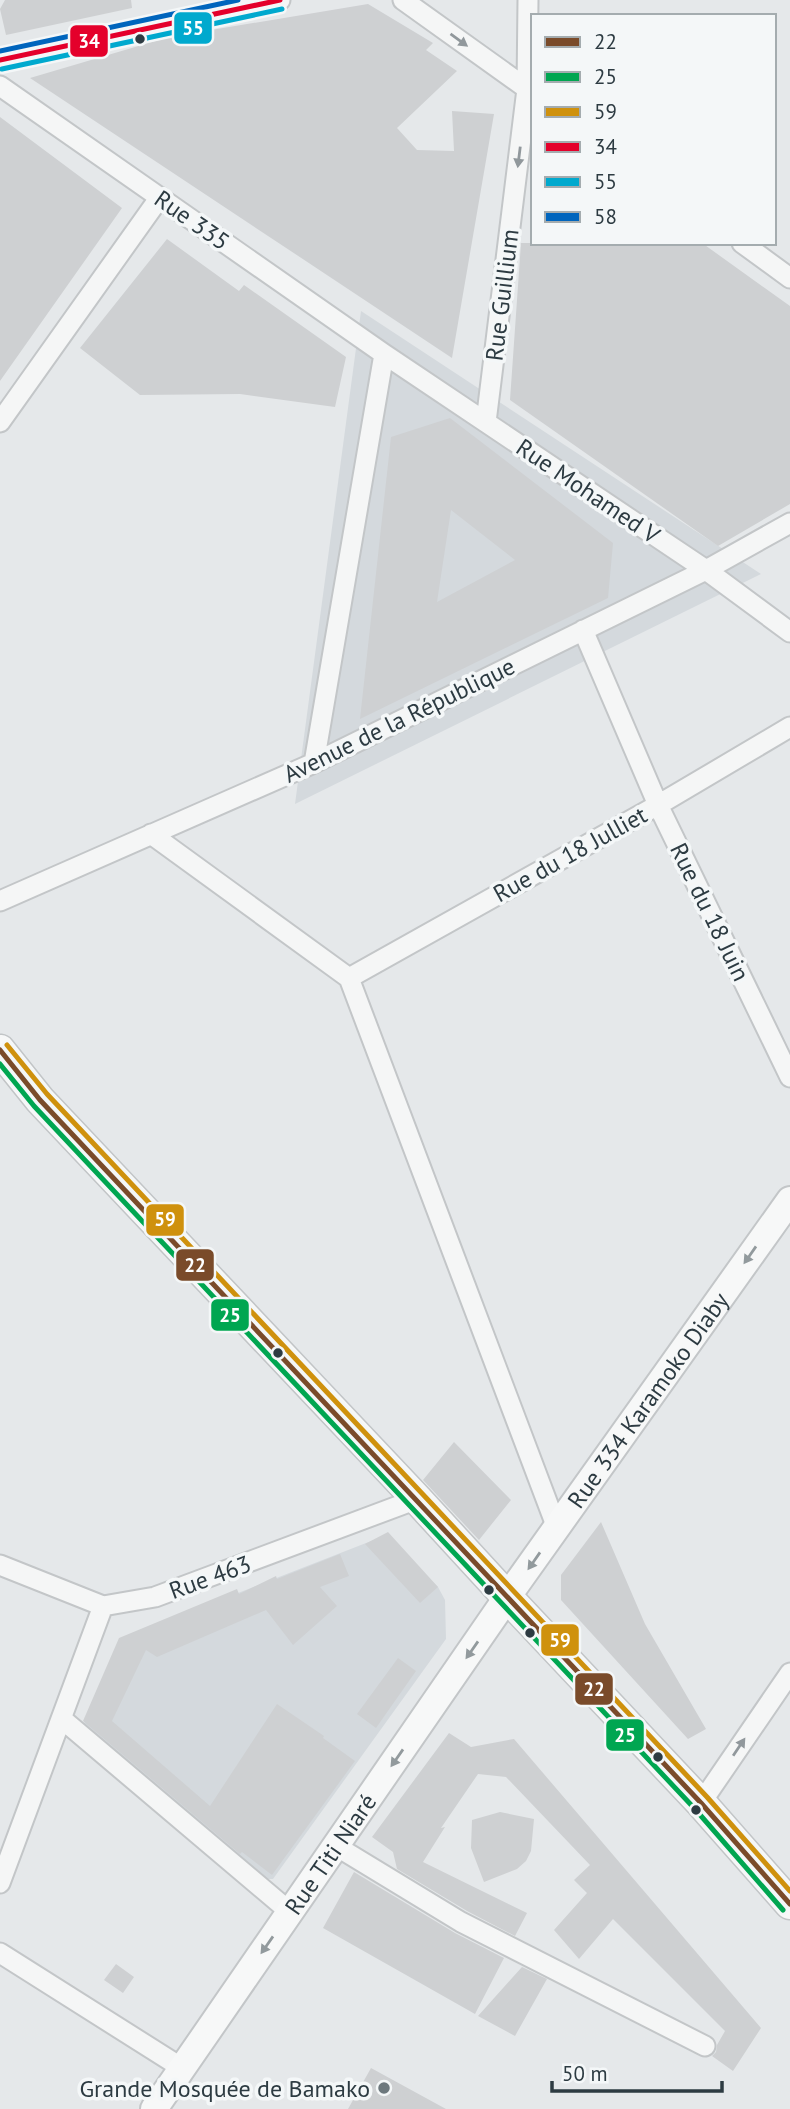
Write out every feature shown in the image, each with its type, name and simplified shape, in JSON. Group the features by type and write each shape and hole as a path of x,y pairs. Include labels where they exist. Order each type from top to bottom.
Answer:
{"main road":[{"path":"0,1050 40,1100 418,1499 701,1803 790,1904"},
{"name":"Rue 334 Karamoko Diaby","path":"508,1598 790,1200"},
{"name":"Rue Titi Niaré","path":"154,2109 508,1598"}],"street":[{"path":"0,60 246,4 281,0"},
{"path":"404,0 530,91"},
{"name":"Rue Guillium","path":"486,422 530,91 528,0"},
{"name":"Rue 335","path":"0,86 384,354"},
{"path":"0,422 160,197"},
{"path":"745,245 790,278"},
{"path":"314,763 384,354"},
{"name":"Rue Mohamed V","path":"384,354 706,570 790,632"},
{"name":"Avenue de la République","path":"0,901 314,763 706,570 790,523"},
{"name":"Rue du 18 Juin","path":"583,630 658,804 790,1077"},
{"name":"Rue du 18 Julliet","path":"349,978 790,727"},
{"path":"151,834 349,978 557,1528"},
{"name":"Rue 463","path":"103,1606 155,1597 418,1499"},
{"path":"0,1565 103,1606 0,1883"},
{"path":"701,1803 790,1673"},
{"path":"62,1718 290,1912"},
{"path":"336,1846 461,1922 705,2046"},
{"path":"0,1953 182,2068"}],"shaded area":[{"path":"361,311 761,574 295,804"},
{"path":"384,1536 438,1587 445,1600 446,1639 273,1879 261,1879 83,1726 120,1639"}],"building":[{"path":"5,0 131,0 132,8 6,35 0,9"},
{"path":"368,4 433,43 426,50 457,71 397,128 417,150 454,151 452,111 494,114 452,358 30,78 169,37"},
{"path":"0,117 122,208 0,381"},
{"path":"167,239 239,291 244,285 346,357 335,407 240,394 140,395 80,348"},
{"path":"521,243 705,245 790,306 790,504 718,546 510,400"},
{"path":"450,418 613,543 608,598 360,719 391,437","holes":["451,510 515,560 437,602"]},
{"path":"454,1442 511,1500 479,1540 423,1480"},
{"path":"601,1522 645,1624 706,1729 688,1739 561,1600 561,1575"},
{"path":"388,1532 438,1587 420,1603 365,1544"},
{"path":"340,1554 349,1576 320,1587 337,1606 293,1645 266,1610 157,1657 146,1650 112,1721 210,1806 277,1704 355,1761 272,1875 242,1852 240,1854 83,1721 119,1638 237,1589 239,1594 276,1576 277,1579"},
{"path":"398,1658 416,1671 376,1728 357,1714"},
{"path":"449,1733 471,1747 514,1739 761,2028 733,2071 712,2056 725,2031 613,1919 579,1959 554,1930 587,1893 574,1880 590,1865 506,1777 478,1774 441,1828 445,1827 423,1862 527,1913 515,1936 397,1869 393,1852 372,1837"},
{"path":"500,1812 534,1819 531,1851 526,1861 517,1869 484,1882 471,1848 472,1820"},
{"path":"354,1872 455,1933 504,1958 475,2014 323,1928"},
{"path":"116,1964 134,1977 123,1993 104,1980"},
{"path":"522,1967 547,1979 515,2036 478,2016"},
{"name":"Grande Mosquée de Bamako","path":"371,2068 446,2109 348,2109"}],"transit line":[{"name":"58","path":"0,51 238,0"},
{"name":"34","path":"0,60 280,0"},
{"name":"55","path":"2,69 282,9"},
{"name":"59","path":"7,1045 47,1094 707,1797 790,1891"},
{"name":"22","path":"0,1050 40,1100 701,1803 790,1904"},
{"name":"25","path":"0,1064 34,1106 695,1809 783,1910"}],"place":[{"name":"Grande Mosquée de Bamako","path":"384,2088"}]}
